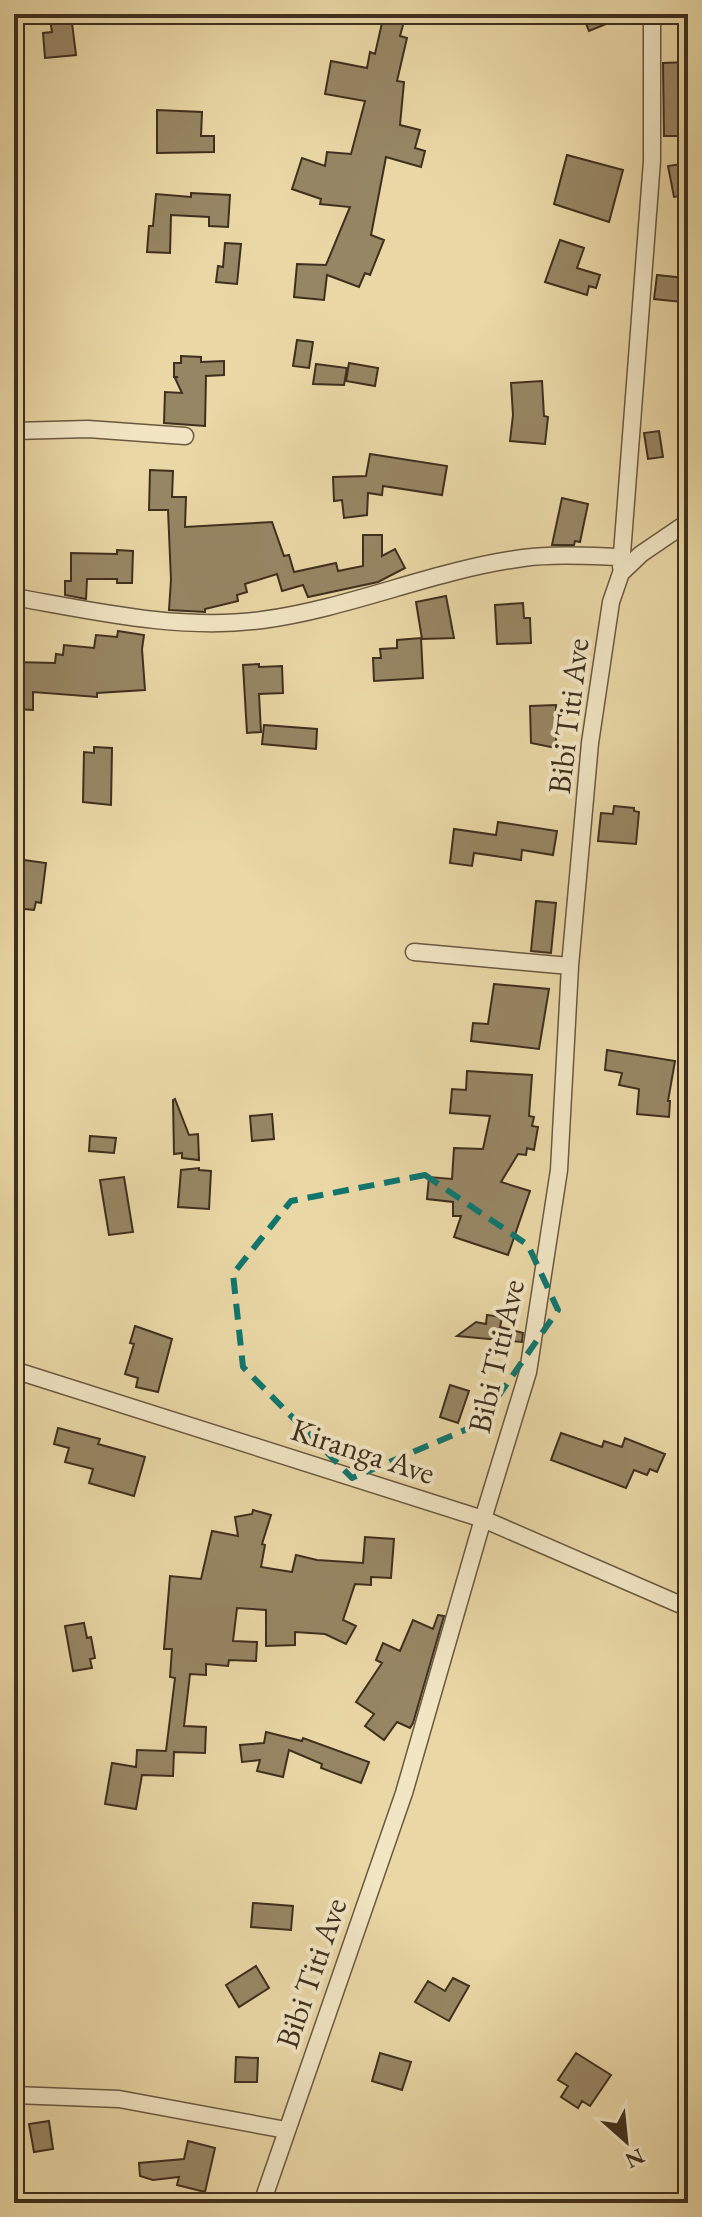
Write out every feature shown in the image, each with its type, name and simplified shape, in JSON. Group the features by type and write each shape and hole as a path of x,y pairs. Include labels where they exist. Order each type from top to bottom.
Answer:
{"street":[{"name":"Bibi Titi Ave","path":"262,2203 404,1793 528,1372 559,1170 570,966 590,743 611,602 621,565 652,161 652,14"},
{"path":"14,431 88,429 185,436"},
{"path":"14,597 177,621 237,622 313,610 523,558 561,555 621,565 688,522"},
{"path":"414,952 570,966"},
{"name":"Kiranga Ave","path":"14,1370 483,1519 688,1608"},
{"path":"14,2095 119,2099 286,2130"}],"highlighted area":[{"path":"425,1175 528,1245 558,1310 479,1424 352,1478 243,1367 233,1274 291,1201"}],"building":[{"path":"384,14 406,14 400,36 407,38 397,81 404,82 400,125 420,130 415,148 425,151 421,167 386,157 371,235 384,240 370,275 365,273 359,287 327,275 324,300 294,297 297,264 326,265 350,207 320,204 321,199 292,189 302,158 325,166 327,152 351,154 365,101 325,94 331,61 367,68 370,52 375,54"},
{"path":"582,14 628,14 628,15 589,31"},
{"path":"71,15 76,55 45,58 43,33 52,32 50,19"},
{"path":"688,62 688,136 664,136 663,63"},
{"path":"157,110 202,112 201,136 214,136 214,152 157,153"},
{"path":"567,155 623,170 609,222 554,204"},
{"path":"688,163 688,195 674,197 668,166"},
{"path":"191,193 230,195 228,227 209,226 209,217 171,215 170,253 147,252 156,194 191,197"},
{"path":"560,240 584,248 577,268 600,275 596,288 589,286 587,295 545,282"},
{"path":"225,243 241,244 237,284 216,282 218,266 223,267"},
{"path":"657,275 685,278 682,302 654,299"},
{"path":"297,340 313,342 309,368 293,366"},
{"path":"181,356 201,357 201,362 224,361 224,375 206,376 205,426 164,423 165,392 182,393 175,378 178,377 174,377 174,363 181,363"},
{"path":"349,363 378,368 375,386 346,381"},
{"path":"316,364 347,368 344,385 313,384"},
{"path":"542,381 544,416 548,417 545,444 510,441 513,415 511,383"},
{"path":"659,431 663,457 648,459 644,433"},
{"path":"370,454 447,466 442,495 383,486 382,495 368,493 367,515 344,518 342,500 334,501 333,477 366,476"},
{"path":"150,470 173,471 172,497 186,497 185,527 272,522 284,556 289,555 294,572 336,563 338,571 363,566 363,535 382,535 382,556 395,549 405,568 378,582 308,597 303,585 282,591 277,574 245,584 247,592 237,595 238,601 205,609 205,612 169,610 168,510 149,510"},
{"path":"562,498 588,504 580,542 575,541 574,545 552,545"},
{"path":"117,550 133,551 132,583 117,583 117,579 87,579 86,599 65,595 65,581 71,581 71,553 117,554"},
{"path":"446,596 454,638 422,639 416,602"},
{"path":"523,603 524,618 530,618 531,643 497,644 495,605"},
{"path":"118,631 144,635 145,690 97,693 97,697 33,692 33,710 14,709 14,662 55,663 56,654 63,655 64,645 94,648 96,635 117,637"},
{"path":"421,638 423,678 374,681 373,658 381,658 380,649 397,648 397,640"},
{"path":"259,664 259,667 282,666 283,693 259,694 261,732 247,733 243,665"},
{"path":"556,705 556,748 531,743 530,706"},
{"path":"264,725 317,729 316,749 262,744"},
{"path":"94,747 112,748 111,805 83,802 84,752 94,753"},
{"path":"614,806 634,808 639,812 636,844 598,841 601,813 613,814"},
{"path":"498,822 557,831 553,855 522,850 521,860 474,853 472,866 450,863 454,829 496,835"},
{"path":"24,860 46,863 41,903 36,902 34,910 14,908 14,871 22,873"},
{"path":"536,901 556,903 551,953 531,951"},
{"path":"494,984 549,989 539,1049 471,1041 473,1023 488,1024"},
{"path":"607,1050 675,1061 668,1101 669,1117 637,1114 639,1089 619,1085 622,1073 605,1070"},
{"path":"467,1071 532,1075 529,1116 534,1117 532,1126 538,1127 534,1150 527,1148 526,1155 518,1154 501,1182 530,1191 508,1255 454,1237 461,1216 453,1216 453,1202 427,1199 429,1177 452,1179 454,1148 483,1149 490,1116 450,1113 452,1089 466,1090"},
{"path":"175,1099 189,1135 198,1134 199,1160 182,1158 182,1153 174,1154"},
{"path":"272,1114 274,1139 252,1141 250,1116"},
{"path":"90,1136 116,1138 114,1153 89,1151"},
{"path":"199,1168 211,1171 209,1209 178,1207 181,1170"},
{"path":"124,1177 133,1232 109,1235 100,1180"},
{"path":"487,1315 502,1317 500,1327 523,1333 522,1342 457,1336 476,1322 486,1324"},
{"path":"135,1326 172,1339 158,1392 136,1387 138,1378 125,1374 134,1344 130,1343"},
{"path":"450,1385 469,1391 458,1423 440,1417"},
{"path":"58,1428 100,1439 98,1444 145,1457 134,1496 89,1483 93,1469 65,1462 69,1448 54,1444"},
{"path":"561,1433 602,1447 604,1441 622,1447 625,1438 665,1454 657,1472 650,1469 647,1475 634,1470 626,1488 551,1460"},
{"path":"253,1510 271,1515 262,1544 265,1545 261,1567 292,1572 296,1555 317,1560 363,1563 365,1537 394,1539 391,1578 371,1577 371,1585 355,1584 343,1620 356,1626 346,1644 325,1634 295,1632 295,1645 266,1646 266,1610 237,1608 233,1641 257,1642 256,1661 229,1660 228,1666 206,1664 206,1675 190,1674 184,1726 206,1727 205,1753 174,1752 173,1776 142,1775 136,1809 105,1804 112,1763 136,1767 137,1750 166,1751 175,1678 170,1677 172,1649 164,1649 170,1576 201,1579 212,1531 238,1536 235,1517 252,1514"},
{"path":"438,1615 444,1616 413,1723 410,1728 397,1722 384,1740 365,1726 374,1714 356,1702 382,1663 376,1660 383,1643 400,1651 413,1620 433,1629"},
{"path":"84,1623 87,1638 91,1637 95,1658 90,1659 92,1668 73,1671 65,1626"},
{"path":"266,1732 302,1741 303,1738 369,1762 361,1783 321,1768 322,1764 289,1750 283,1777 257,1771 260,1760 242,1762 240,1745 264,1743"},
{"path":"253,1903 293,1906 291,1930 251,1927"},
{"path":"256,1966 269,1988 239,2007 226,1985"},
{"path":"453,1978 469,1986 449,2021 415,2002 428,1981 445,1991"},
{"path":"380,2053 411,2062 402,2090 372,2081"},
{"path":"576,2053 611,2075 590,2106 582,2101 578,2108 561,2097 568,2086 558,2080"},
{"path":"236,2057 258,2058 257,2082 235,2082"},
{"path":"49,2121 53,2149 34,2152 29,2124"},
{"path":"188,2141 215,2148 205,2192 177,2185 179,2177 153,2180 140,2176 139,2163 184,2159"}]}
